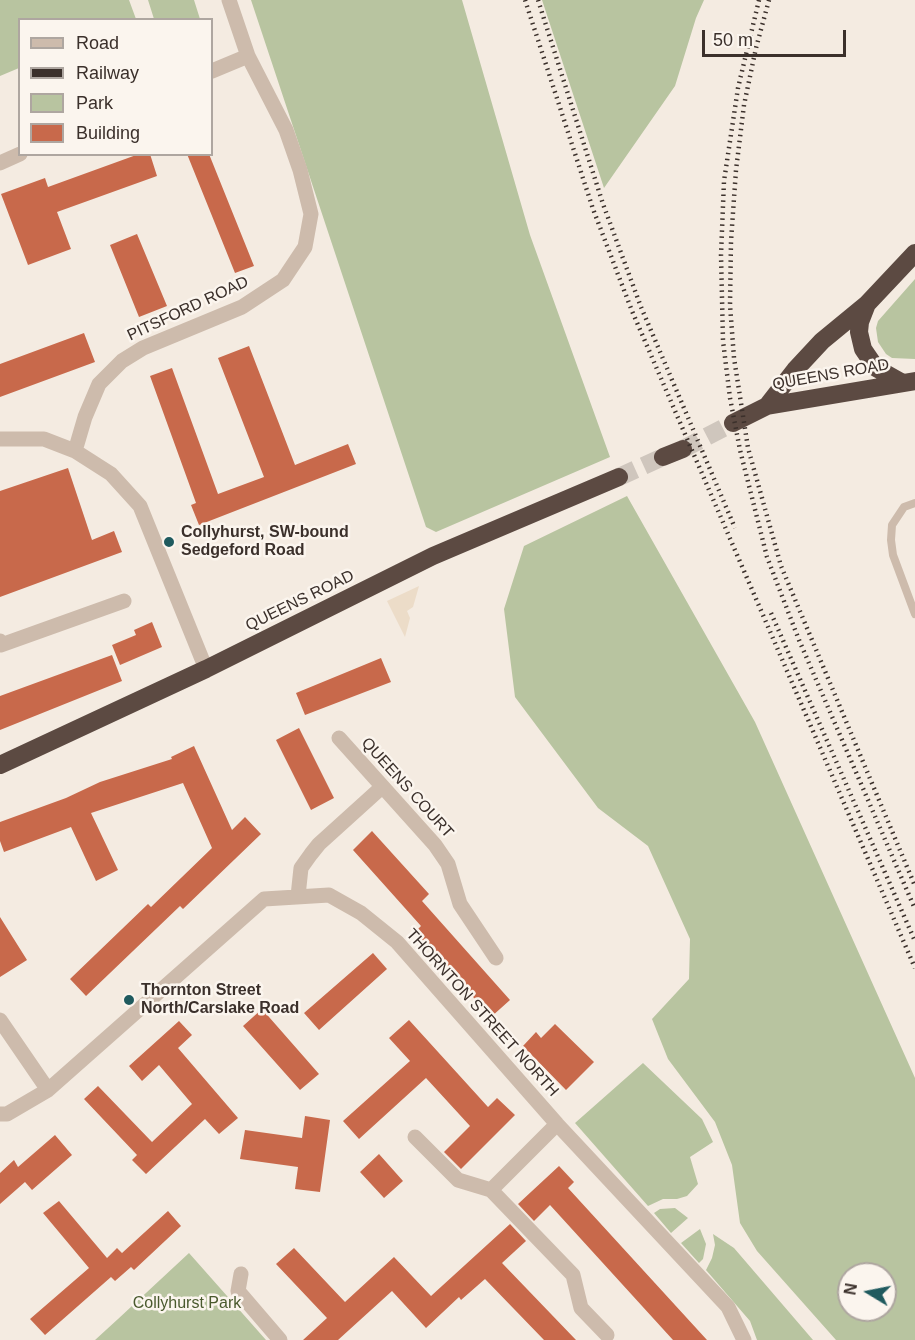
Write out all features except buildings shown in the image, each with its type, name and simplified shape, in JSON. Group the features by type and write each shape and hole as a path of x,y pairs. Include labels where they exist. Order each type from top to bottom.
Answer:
{"highway":[{"name":"QUEENS ROAD","path":"767,406 795,370 822,341 867,304 915,253"},
{"name":"QUEENS ROAD","path":"867,304 859,332 863,349 876,368 908,382"},
{"name":"QUEENS ROAD","path":"733,423 767,406 908,382"},
{"path":"663,458 683,449"},
{"name":"QUEENS ROAD","path":"0,765 206,669 433,556 619,477"}],"street":[{"name":"PITSFORD ROAD","path":"75,451 85,417 99,384 122,361 143,348 242,307 283,280 305,247 311,214 300,170 286,130 248,56 229,0"},
{"path":"213,71 248,56"},
{"path":"0,163 18,155"},
{"path":"0,439 44,439 75,451 111,474 140,506 206,669"},
{"path":"0,644 124,601"},
{"name":"QUEENS COURT","path":"339,738 435,844 448,864 460,904 496,958"},
{"path":"298,896 301,868 310,854 382,788"},
{"name":"THORNTON STREET NORTH","path":"0,1114 7,1114 48,1090 264,899 328,895 361,913 397,942 556,1124 728,1307 744,1340"},
{"path":"0,1020 48,1090"},
{"path":"491,1190 556,1124"},
{"path":"415,1137 458,1180 491,1190 573,1275 581,1308 607,1335"},
{"path":"241,1274 237,1291 280,1340"}],"lane":[{"path":"915,503 904,507 892,525 891,540 893,555 915,614"}],"green space":[{"path":"0,0 129,0 136,18 18,18 18,68 0,76"},
{"path":"148,0 194,0 200,18 154,18"},
{"path":"251,0 462,0 530,235 610,457 436,532 426,527"},
{"path":"542,0 704,0 696,18 675,86 604,188"},
{"path":"915,279 915,359 892,358 886,354 878,342 876,328 878,321"},
{"path":"627,496 755,722 915,1078 915,1340 836,1340 757,1251 740,1223 732,1165 715,1122 668,1059 652,1019 689,979 690,939 648,846 598,808 515,697 504,609 524,546"},
{"path":"643,1063 702,1119 713,1142 690,1157 698,1184 687,1196 663,1199 648,1206 575,1123"},
{"path":"675,1208 688,1218 671,1233 654,1213 660,1209"},
{"path":"700,1229 706,1244 703,1259 699,1263 681,1243"},
{"path":"713,1234 734,1248 813,1340 757,1340 750,1321 706,1270 715,1245"},
{"name":"Collyhurst Park","path":"189,1253 266,1340 95,1340 118,1319"}],"shaded area":[{"path":"419,586 413,607 407,611 410,618 405,637 387,601"}],"tunnel":[{"path":"683,449 733,423"},
{"path":"619,477 663,457"}],"railway":[{"path":"525,0 593,209 632,311 915,968"},
{"path":"538,0 603,204 641,307 735,528"},
{"path":"759,0 738,88 724,181 721,255 723,341 730,398 740,450 767,557 799,640 915,909"},
{"path":"769,0 744,105 731,241 730,305 734,358 748,448 781,566 915,886"},
{"path":"771,613 915,941"}],"place":[{"name":"Collyhurst, SW-bound Sedgeford Road","path":"169,542"},
{"name":"Thornton Street North/Carslake Road","path":"129,1000"}]}
